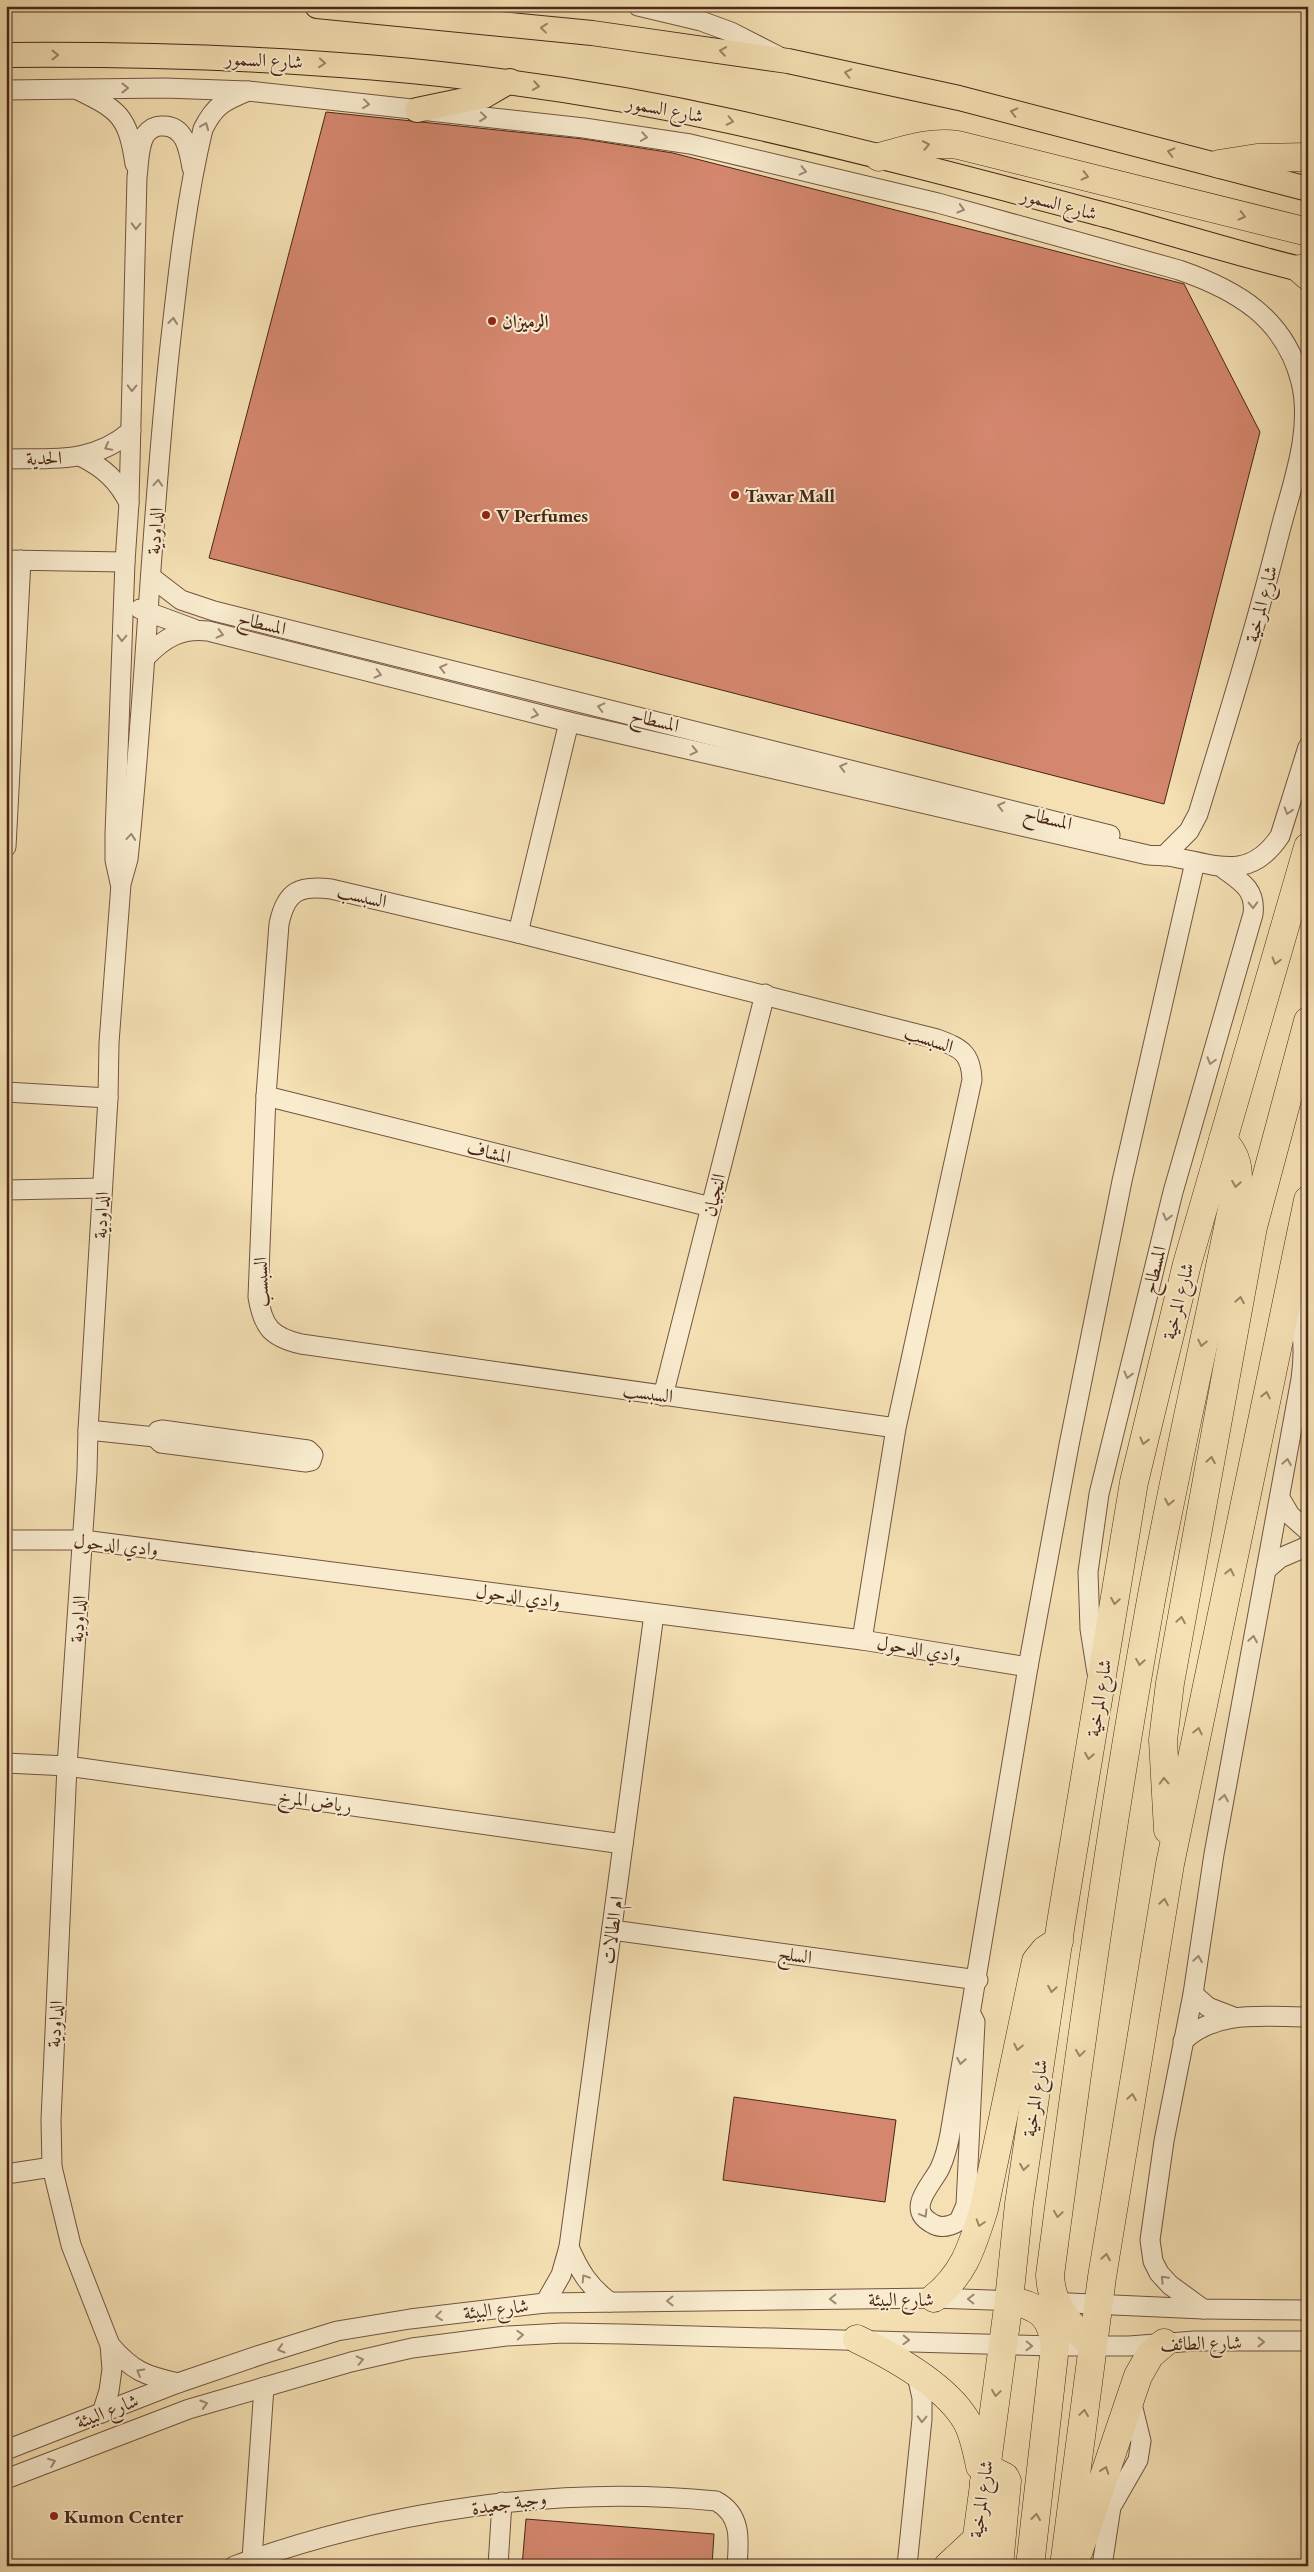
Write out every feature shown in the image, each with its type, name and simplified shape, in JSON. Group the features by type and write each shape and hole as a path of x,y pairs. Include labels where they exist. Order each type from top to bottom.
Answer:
{"highway":[{"path":"879,157 926,144 940,142 958,144 1308,232"},
{"path":"1219,164 1257,158 1308,157"},
{"name":"شارع المرخية","path":"974,2553 1009,2300 1019,2204 1059,1941 1134,1482 1187,1264 1308,847"},
{"path":"1170,1864 1163,1740 1170,1683 1253,1227 1308,1021"},
{"path":"1094,2345 1077,2332 1055,2303 1050,2288 1050,2275 1096,1940 1141,1657 1188,1406 1238,1179 1235,1158 1223,1140"},
{"path":"1064,2566 1098,2305 1170,1864 1308,1200"},
{"path":"934,2298 956,2277 973,2243 984,2209 1036,1961 1045,1950 1059,1941"},
{"path":"1009,2300 1033,2307 1045,2316 1053,2332 1055,2346 1030,2566"},
{"path":"857,2339 916,2371 953,2404 966,2421 984,2482 997,2474 1005,2477 1007,2481 999,2566"},
{"path":"1072,2566 1143,2365 1164,2343"},
{"path":"948,2566 974,2553"}],"main road":[{"path":"317,6 592,33 788,60 932,91 1219,164 1308,189"},
{"name":"شارع السمور","path":"6,55 138,54 300,61 436,72 510,81 732,122 879,157 1111,217 1305,272"},
{"path":"417,110 484,96 510,81"}],"street":[{"path":"638,6 700,21 731,32 788,60"},
{"name":"شارع السمور","path":"6,90 72,88 248,91 584,128 690,144 938,203 1179,270 1210,281 1236,294 1262,314 1282,339"},
{"name":"الداودية","path":"72,88 106,104 120,116 129,136 137,177"},
{"name":"الداودية","path":"102,2413 109,2391 112,2369 110,2345 71,2245 52,2167 53,2060 62,1919 67,1766 83,1540 108,1098 109,1043 121,884 128,859 150,614 164,402 178,270 203,130 211,113 224,101 248,91"},
{"name":"الداودية","path":"121,884 115,860 115,834 123,595 129,503 137,177 141,145 151,129 168,126 181,133 189,149 194,177"},
{"name":"شارع المرخية","path":"1164,856 1189,831 1198,814 1256,626 1300,453 1303,424 1300,382 1282,339"},
{"name":"الحدية","path":"6,459 82,457 108,448 131,431"},
{"name":"الحدية","path":"82,457 110,475 122,488 129,503"},
{"path":"6,847 14,560 125,562"},
{"name":"المسطاح","path":"152,577 181,600 214,611 1082,826 1150,847 1164,856"},
{"path":"123,595 150,614 195,629"},
{"name":"المسطاح","path":"146,657 168,637 178,632 195,629 208,630 569,722 1148,855 1164,856 1224,869 1248,865 1272,849 1280,836 1308,747"},
{"path":"518,933 569,722"},
{"path":"971,2014 975,2022 967,2198 963,2216 959,2221 939,2226 931,2223 922,2214 921,2198 936,2175 946,2152 968,2018 971,2014 978,1980 1028,1667 1122,1181 1194,862"},
{"name":"المسطاح","path":"1100,1691 1090,1629 1088,1582 1092,1532 1099,1494 1173,1192 1255,902 1252,894 1241,882 1224,869"},
{"name":"السبسب","path":"862,1640 896,1428 972,1080 972,1064 964,1052 938,1039 765,994 331,889 314,887 300,889 290,896 282,909 279,924 266,1096 258,1297 261,1315 269,1328 283,1340 896,1428"},
{"name":"النجيان","path":"663,1396 765,994"},
{"path":"6,1092 108,1098"},
{"name":"المشاف","path":"266,1096 711,1207"},
{"path":"6,1190 102,1188"},
{"path":"1203,2309 1170,2285 1159,2273 1152,2261 1150,2240 1164,2141 1193,1994 1214,1854 1280,1498 1304,1354 1301,1320 1289,1285"},
{"path":"88,1430 155,1437 161,1443 230,1446"},
{"path":"1280,1498 1290,1515 1308,1531"},
{"name":"وادي الدحول","path":"6,1540 83,1540 862,1640 1028,1667"},
{"path":"1266,1570 1280,1558 1308,1546"},
{"name":"ام الطالات","path":"545,2303 561,2274 569,2247 654,1614"},
{"name":"رياض المرخ","path":"6,1763 67,1766 623,1844"},
{"name":"السلج","path":"612,1930 978,1980"},
{"path":"1193,1994 1208,2007 1236,2018"},
{"path":"1183,2041 1207,2024 1236,2018 1308,2017"},
{"path":"6,2174 52,2167"},
{"path":"569,2247 586,2280 595,2292 610,2302"},
{"name":"شارع البيئة","path":"6,2450 178,2383 338,2331 410,2319 545,2303 934,2298 1055,2303"},
{"name":"شارع الطائف","path":"1055,2303 1203,2309 1308,2310"},
{"name":"شارع البيئة","path":"6,2479 189,2409 351,2362 412,2348 506,2336 563,2333 857,2339 1055,2346"},
{"name":"شارع الطائف","path":"1055,2346 1308,2341"},
{"name":"الداودية","path":"110,2345 127,2364 148,2377 178,2383"},
{"path":"907,2566 922,2419 922,2398 916,2371"},
{"path":"243,2563 264,2387"},
{"path":"1102,2566 1110,2507 1138,2460 1141,2441 1130,2399"},
{"name":"وجبة جعيدة","path":"243,2563 364,2526 502,2502 578,2497 716,2501 726,2506 736,2523 739,2545 737,2566"},
{"path":"498,2566 502,2502"}],"building":[{"name":"Tawar Mall","path":"326,112 583,139 673,153 1184,284 1260,432 1164,804 209,558"},
{"path":"734,2097 896,2120 885,2202 723,2180"},
{"path":"526,2519 714,2534 712,2566 522,2566"}],"place":[{"name":"الرميزان","path":"492,321"},
{"name":"Tawar Mall","path":"735,495"},
{"name":"V Perfumes","path":"486,515"},
{"name":"Kumon Center","path":"54,2516"}]}
